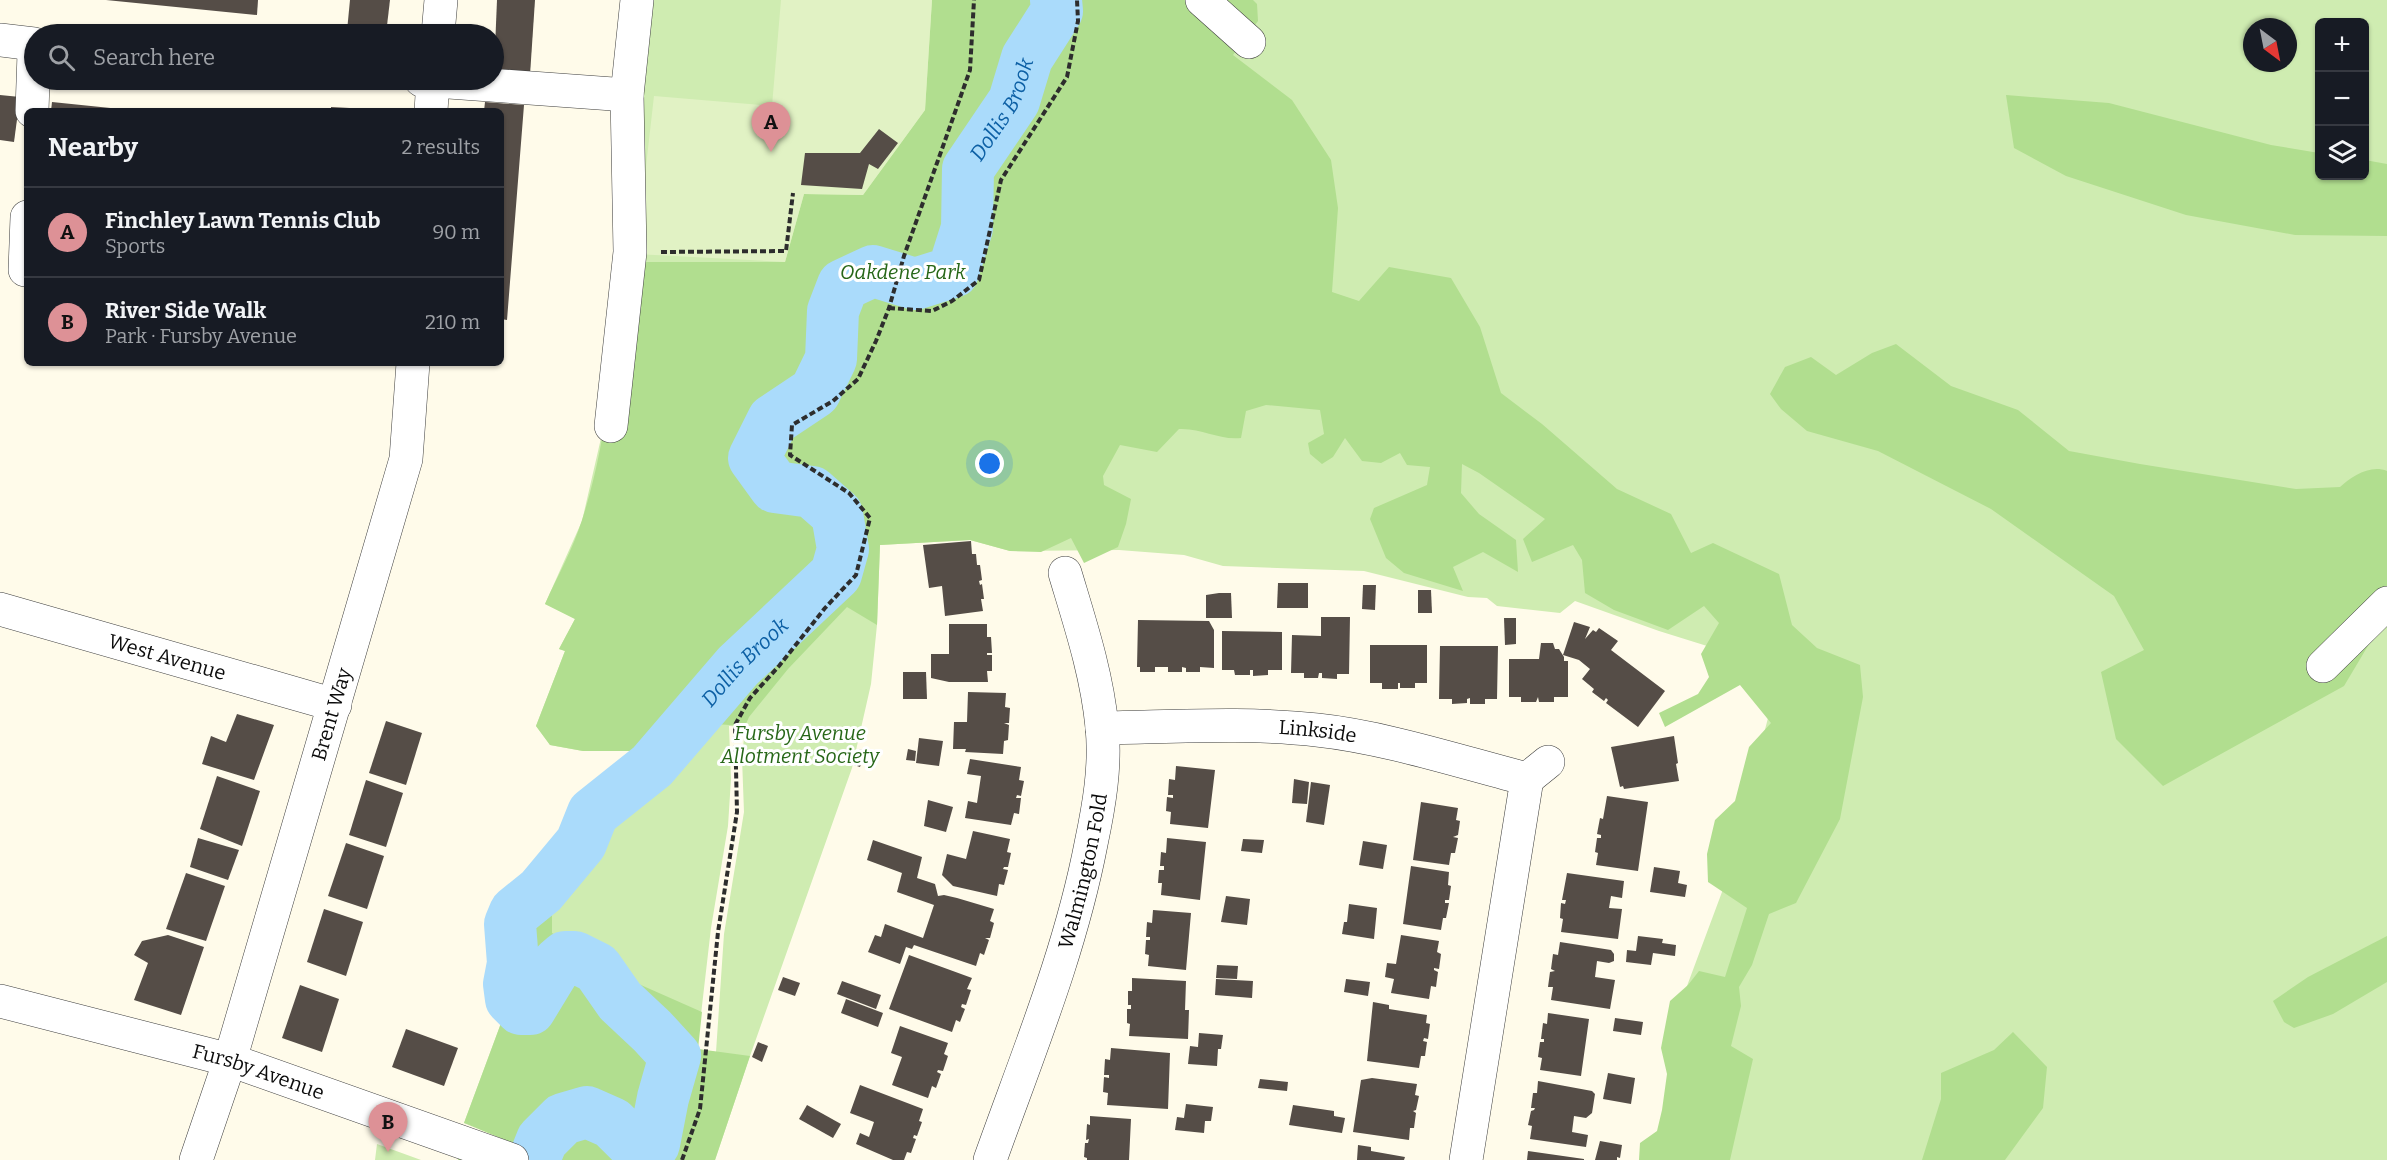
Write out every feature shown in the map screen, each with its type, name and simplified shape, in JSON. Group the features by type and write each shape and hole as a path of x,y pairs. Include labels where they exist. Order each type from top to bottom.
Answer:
{"street":[{"path":"439,24 441,0"},
{"path":"611,426 630,252 627,95 637,0"},
{"path":"1202,0 1249,42"},
{"path":"0,40 24,43"},
{"path":"32,108 33,90"},
{"path":"486,90 627,95"},
{"name":"Brent Way","path":"196,1160 230,1060 406,459 413,366"},
{"name":"Walmington Fold","path":"990,1160 1052,986 1082,890 1100,800 1102,728 1093,666 1065,573"},
{"path":"2324,666 2387,603"},
{"name":"West Avenue","path":"0,609 335,705"},
{"name":"Linkside","path":"1102,728 1246,726 1319,730 1538,770 1466,1160"},
{"name":"Fursby Avenue","path":"0,1001 230,1060 512,1160"}],"path":[{"path":"682,1160 700,1109 718,932 737,812 735,725 750,698 825,608 856,575 870,518 849,493 790,455 792,425 834,401 858,379 889,308 904,256 970,69 974,0"},
{"path":"889,308 932,311 952,302 979,280 1001,180 1067,77 1078,21 1077,0"},
{"path":"630,252 786,251 793,193"}],"green space":[{"name":"Fursby Avenue Allotment Society","path":"645,0 2387,0 2387,1160 1660,1160 1684,994 1722,892 1781,669 1659,631 1575,601 1560,613 1497,606 1487,598 1468,597 1364,571 1223,566 1184,555 1119,550 1010,551 970,540 880,545 877,625 871,684 852,768 715,1160 464,1123 507,1007 497,990 504,963 501,958 498,927 503,911 536,888 566,840 575,842 585,810 591,803 628,778 638,759 630,751 583,751 550,745 536,726 565,651 559,649 575,619 545,604 582,521 607,412","holes":["729,726 745,727 742,758 744,812 724,934 716,1052 697,1049 711,928 728,826 731,779"]},
{"path":"781,0 932,0 925,110 863,195 804,194 785,262 636,254 654,96 772,106"},
{"name":"Oakdene Park","path":"932,0 1253,0 1257,4 1258,21 1233,55 1292,100 1331,160 1338,208 1332,292 1359,301 1389,267 1451,278 1480,327 1501,393 1542,424 1617,489 1671,514 1691,553 1713,543 1779,574 1792,625 1817,648 1860,665 1863,697 1840,819 1796,903 1769,914 1752,965 1739,987 1741,1006 1731,1046 1753,1059 1730,1160 1639,1160 1640,1143 1657,1131 1662,1110 1667,1074 1661,1048 1670,1001 1688,985 1699,971 1725,977 1747,908 1708,882 1707,854 1715,820 1735,801 1749,747 1771,723 1740,685 1665,727 1659,713 1698,694 1709,677 1701,654 1719,623 1704,606 1668,630 1614,610 1585,593 1582,560 1573,545 1532,562 1523,539 1545,519 1479,473 1462,464 1461,493 1479,514 1516,540 1518,572 1483,552 1453,567 1463,591 1404,573 1386,558 1370,519 1374,508 1427,485 1430,467 1407,465 1400,453 1381,463 1362,461 1345,438 1333,457 1322,464 1310,454 1308,443 1324,434 1320,410 1266,405 1246,411 1241,438 1179,429 1157,452 1120,445 1103,476 1104,485 1131,499 1126,524 1118,547 1084,563 1071,538 1041,552 1010,551 970,540 880,545 877,625 847,607 788,669 749,717 745,726 700,723 661,770 605,811 597,820 593,849 577,861 552,891 552,933 579,950 596,955 616,974 702,1012 698,1049 750,1056 715,1160 458,1160 457,1151 505,1140 464,1123 507,1007 497,990 504,963 501,958 498,927 503,911 536,888 566,840 575,842 585,810 591,803 628,778 638,759 630,751 583,751 550,745 536,726 565,651 559,649 575,619 545,604 574,542 599,457 610,392 625,262 785,262 804,194 863,195 925,110"},
{"path":"2006,95 2109,103 2271,145 2315,152 2315,180 2369,180 2369,161 2387,164 2387,236 2295,235 2186,215 2066,176 2014,148"},
{"path":"1896,344 1951,386 2018,410 2069,451 2296,489 2340,487 2368,470 2387,471 2387,614 2344,686 2163,786 2116,739 2101,672 2144,650 2114,596 1991,509 1878,451 1807,431 1781,409 1770,394 1785,367 1811,357 1836,375 1872,353"},
{"path":"2387,936 2387,982 2333,1014 2294,1028 2284,1022 2273,1001 2308,977"},
{"path":"2013,1032 2047,1067 2043,1108 2005,1160 1922,1160 1941,1099 1941,1073 1994,1050"},
{"path":"377,1144 421,1160 375,1160"}],"building":[{"path":"106,0 258,0 257,15"},
{"path":"350,0 390,0 387,24 348,24"},
{"path":"497,0 535,0 530,75 504,73 504,24 496,24"},
{"path":"0,95 20,97 14,142 0,140"},
{"path":"52,102 110,108 51,108"},
{"path":"485,102 524,105 507,320 504,320 504,108 484,108"},
{"path":"879,129 898,143 878,169 869,164 862,189 801,185 805,153 860,153"},
{"path":"971,541 972,554 976,554 977,565 980,565 982,580 979,581 980,585 982,584 984,599 981,599 983,611 945,616 942,586 929,588 923,545"},
{"path":"1278,583 1308,583 1308,608 1277,608"},
{"path":"1363,585 1376,585 1375,610 1362,609"},
{"path":"1418,590 1431,590 1432,613 1418,613"},
{"path":"1231,593 1232,618 1206,618 1206,595"},
{"path":"1321,617 1350,617 1349,674 1337,674 1337,679 1322,678 1322,673 1319,673 1318,678 1304,678 1304,673 1291,673 1292,635 1321,636"},
{"path":"1504,618 1516,618 1516,644 1505,645"},
{"path":"1138,620 1209,621 1214,630 1214,668 1200,667 1200,672 1186,672 1186,668 1182,667 1182,672 1168,672 1168,667 1155,667 1155,672 1140,672 1140,667 1137,667"},
{"path":"1574,622 1590,627 1585,639 1593,630 1596,632 1599,628 1618,641 1611,650 1665,691 1638,727 1606,703 1608,700 1606,698 1604,701 1592,692 1594,689 1582,679 1590,669 1579,660 1563,655"},
{"path":"949,624 987,624 987,637 991,637 992,653 987,653 987,655 992,655 992,671 987,671 988,682 949,682 931,678 931,654 949,654"},
{"path":"1222,631 1282,632 1282,670 1268,670 1268,675 1253,676 1253,670 1250,670 1250,675 1235,675 1234,670 1222,670"},
{"path":"1541,643 1553,643 1555,649 1559,649 1564,657 1564,661 1568,661 1568,697 1554,697 1554,702 1539,702 1538,697 1536,702 1521,702 1521,697 1509,697 1509,659 1539,659"},
{"path":"1370,645 1427,645 1427,683 1415,683 1415,688 1400,688 1400,683 1398,683 1398,689 1382,689 1382,683 1370,683"},
{"path":"1440,646 1498,646 1497,699 1485,699 1485,704 1470,704 1470,698 1467,699 1467,703 1452,704 1452,699 1439,699"},
{"path":"903,672 926,672 927,699 903,699"},
{"path":"968,692 1006,693 1005,707 1010,708 1009,723 1004,723 1009,725 1008,740 1004,741 1003,754 953,749 954,722 967,722"},
{"path":"237,714 274,725 254,780 202,764 211,736 226,742"},
{"path":"386,721 422,733 406,785 369,773"},
{"path":"1674,736 1679,781 1624,789 1623,786 1620,787 1611,747"},
{"path":"919,738 943,741 939,766 916,763"},
{"path":"859,749 865,751 860,767 854,765"},
{"path":"908,749 916,751 915,761 906,760"},
{"path":"970,759 1021,767 1019,780 1024,781 1021,796 1017,795 1016,798 1021,798 1019,814 1014,813 1011,825 965,818 968,801 977,803 981,776 967,774"},
{"path":"1176,766 1215,770 1208,828 1170,824 1171,812 1166,811 1167,797 1173,798 1173,795 1168,795 1169,779 1175,780"},
{"path":"217,776 260,791 242,846 200,829"},
{"path":"1294,779 1309,782 1307,804 1292,803"},
{"path":"366,780 403,793 386,847 349,835"},
{"path":"1311,782 1330,785 1324,825 1306,822"},
{"path":"1607,796 1648,802 1638,871 1596,865 1597,838 1601,838 1601,835 1597,834 1600,818 1603,819"},
{"path":"928,800 953,807 946,832 924,826"},
{"path":"1421,802 1458,808 1456,820 1460,821 1458,835 1453,837 1458,838 1455,853 1451,853 1449,865 1413,860"},
{"path":"973,831 1010,839 1007,852 1011,853 1008,867 1003,869 1008,870 1004,885 999,884 997,896 953,886 942,875 947,854 966,859"},
{"path":"198,838 239,850 228,880 190,867"},
{"path":"1167,838 1206,842 1200,900 1161,895 1162,883 1158,883 1159,870 1164,870 1164,866 1160,866 1161,852 1166,853"},
{"path":"1243,839 1264,840 1262,853 1241,851"},
{"path":"873,840 922,857 917,878 935,884 938,896 957,898 994,909 990,921 994,923 990,938 985,938 989,940 984,955 980,953 976,966 914,945 912,949 906,947 900,964 868,952 875,935 881,937 885,924 923,938 934,905 897,892 902,873 867,860"},
{"path":"1363,841 1387,845 1383,869 1359,865"},
{"path":"346,843 384,856 367,909 328,896"},
{"path":"1411,866 1449,872 1448,885 1451,886 1449,900 1445,900 1445,903 1449,903 1441,930 1403,924"},
{"path":"1654,867 1680,871 1678,883 1687,885 1685,897 1650,892"},
{"path":"186,873 225,886 206,941 166,929"},
{"path":"1567,873 1624,881 1622,898 1611,896 1609,908 1622,909 1618,939 1561,932 1563,919 1560,918 1561,903 1565,904 1566,900 1562,900"},
{"path":"1226,896 1250,899 1247,925 1221,922"},
{"path":"1349,904 1377,908 1374,939 1342,934 1344,922 1347,922"},
{"path":"324,909 363,922 346,976 307,962"},
{"path":"1153,910 1191,913 1186,970 1148,966 1149,955 1145,954 1146,940 1150,940 1150,937 1146,937 1147,922 1152,923"},
{"path":"168,935 204,947 181,1015 134,1000 148,963 134,955 142,941"},
{"path":"1401,935 1439,941 1437,952 1441,954 1439,969 1434,968 1438,972 1436,987 1431,986 1429,999 1391,993 1394,979 1385,977 1387,963 1396,964"},
{"path":"1638,936 1663,939 1662,943 1676,945 1675,956 1653,953 1651,965 1626,962 1627,950 1636,951"},
{"path":"1560,942 1611,950 1614,954 1614,961 1609,963 1597,961 1595,977 1615,980 1610,1009 1551,1000 1553,987 1548,987 1550,972 1555,971 1551,969 1553,954 1558,955"},
{"path":"909,955 972,978 967,989 971,990 966,1005 962,1004 961,1007 965,1009 960,1022 956,1020 952,1032 889,1009"},
{"path":"1217,965 1238,966 1237,979 1216,978"},
{"path":"783,977 800,983 795,996 778,990"},
{"path":"1132,978 1186,981 1185,1010 1189,1010 1188,1039 1129,1036 1130,1024 1127,1023 1127,1009 1131,1009 1131,1005 1128,1005 1128,991 1132,991"},
{"path":"1216,979 1253,981 1252,998 1215,995"},
{"path":"1346,979 1370,982 1368,996 1344,992"},
{"path":"842,981 881,995 876,1009 837,994"},
{"path":"300,985 339,999 322,1052 282,1038"},
{"path":"846,999 883,1013 878,1027 841,1013"},
{"path":"1373,1002 1389,1005 1389,1009 1427,1015 1426,1023 1430,1024 1428,1039 1424,1038 1423,1041 1427,1042 1425,1056 1421,1056 1419,1068 1367,1061"},
{"path":"1548,1013 1589,1019 1581,1076 1540,1070 1542,1058 1538,1057 1540,1042 1544,1042 1544,1039 1541,1039 1543,1023 1547,1024"},
{"path":"1615,1018 1643,1022 1641,1035 1613,1031"},
{"path":"900,1026 948,1043 944,1054 948,1056 943,1071 938,1070 937,1072 941,1074 936,1088 932,1086 928,1098 892,1085 902,1057 891,1053"},
{"path":"406,1029 458,1048 444,1086 392,1067"},
{"path":"1199,1033 1223,1035 1221,1049 1218,1049 1217,1066 1188,1064 1190,1046 1198,1047"},
{"path":"758,1042 768,1046 762,1062 752,1057"},
{"path":"1111,1048 1170,1053 1168,1109 1107,1105 1108,1093 1103,1092 1104,1077 1109,1078 1109,1075 1104,1075 1105,1059 1110,1060"},
{"path":"1608,1073 1635,1078 1631,1104 1603,1099"},
{"path":"1372,1078 1417,1084 1415,1095 1419,1096 1416,1110 1413,1111 1416,1113 1414,1128 1410,1128 1409,1140 1353,1132 1361,1080"},
{"path":"1260,1079 1288,1082 1287,1091 1258,1088"},
{"path":"1538,1081 1592,1091 1595,1094 1592,1113 1586,1118 1574,1116 1572,1132 1588,1135 1586,1147 1530,1139 1532,1126 1528,1125 1531,1111 1535,1108 1531,1108 1533,1093 1537,1093"},
{"path":"860,1085 923,1109 919,1121 922,1122 917,1136 914,1135 913,1138 916,1139 911,1153 907,1152 904,1160 893,1160 856,1144 860,1133 869,1137 874,1122 850,1113"},
{"path":"1186,1104 1213,1107 1211,1121 1205,1121 1204,1133 1175,1130 1177,1117 1184,1118"},
{"path":"807,1105 841,1124 833,1138 799,1119"},
{"path":"1293,1105 1334,1111 1334,1116 1345,1118 1342,1133 1289,1125"},
{"path":"1090,1116 1131,1119 1129,1160 1087,1160 1084,1157 1085,1143 1088,1143 1089,1139 1086,1140"},
{"path":"1600,1141 1622,1145 1620,1158 1595,1160"},
{"path":"1358,1145 1371,1147 1371,1151 1405,1157 1404,1160 1357,1160"},
{"path":"1528,1151 1584,1159 1584,1160 1527,1160"}],"waterway":[{"name":"Dollis Brook","path":"534,1160 542,1140 563,1119 587,1112 612,1123 637,1148 647,1148 654,1144 663,1098 675,1056 620,1001 597,968 575,957 565,957 558,963 530,1009 521,1009 511,999 509,984 513,963 510,924 515,912 541,891 581,843 593,813 652,766 738,666 836,574 843,549 837,514 812,492 775,487 754,458 773,420 815,392 831,359 833,311 843,285 873,271 915,284 953,272 967,228 968,169 1014,101 1027,58 1057,11 1056,0"}],"place":[{"name":"Finchley Lawn Tennis Club","path":"771,152"},
{"name":"River Side Walk","path":"388,1152"}]}
